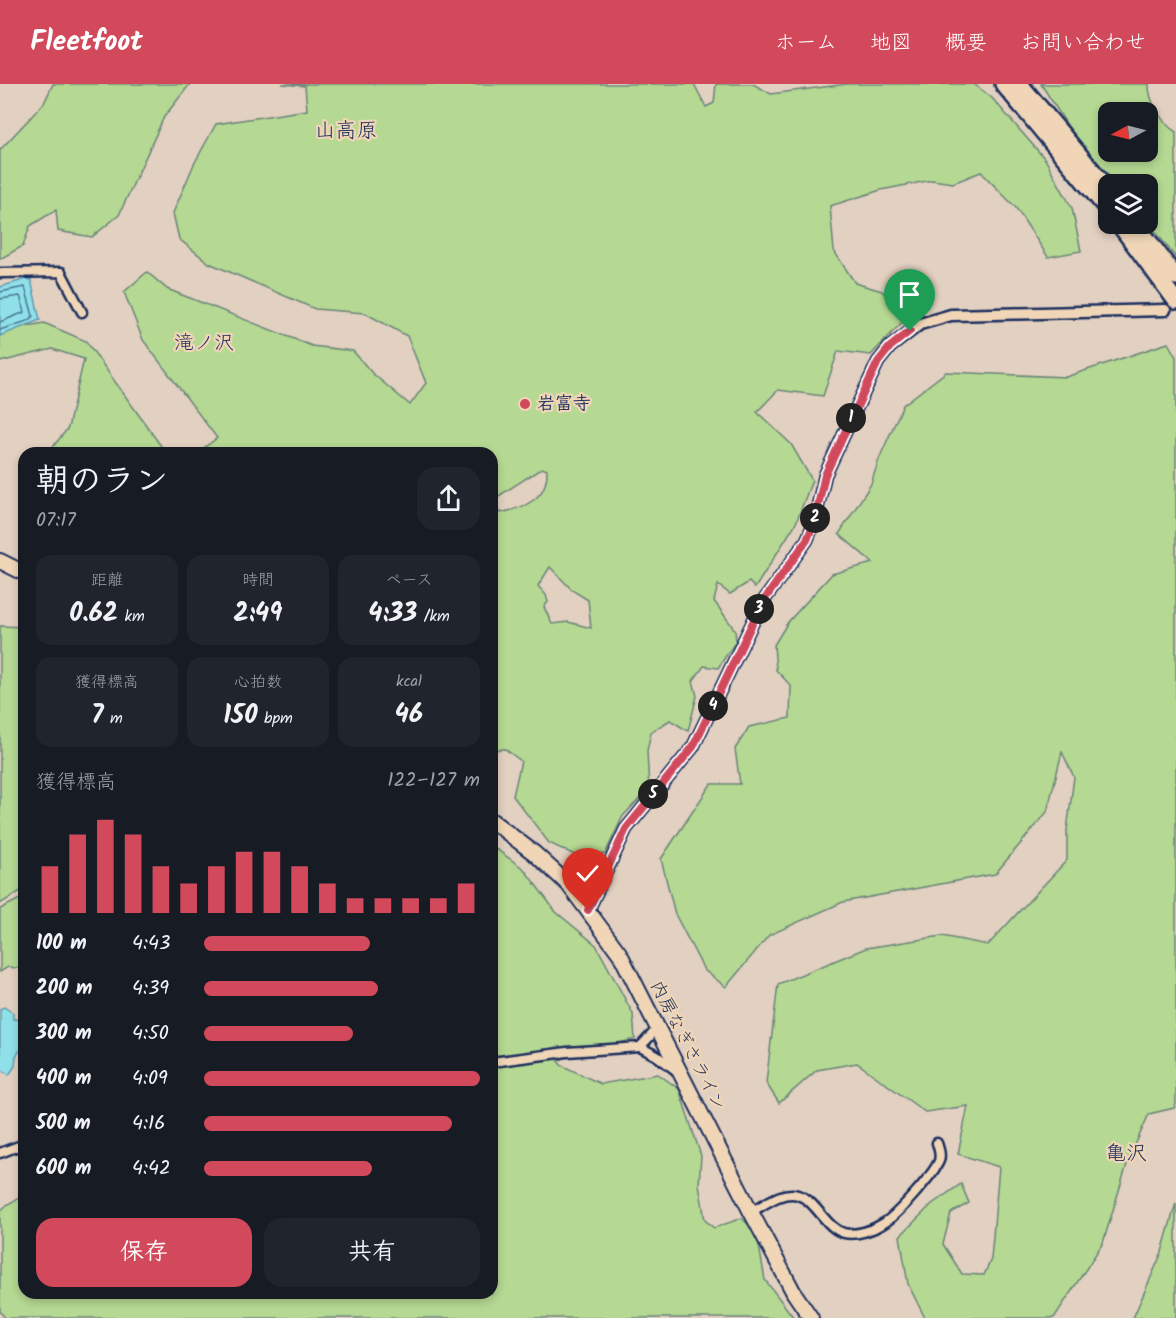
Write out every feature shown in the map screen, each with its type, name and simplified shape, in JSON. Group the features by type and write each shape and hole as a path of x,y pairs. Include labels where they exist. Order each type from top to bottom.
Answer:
{"highway":[{"path":"1003,84 1098,198"},
{"path":"1020,84 1098,177"},
{"path":"1125,234 1171,306"},
{"path":"1144,234 1176,277"},
{"path":"0,561 18,570"},
{"name":"内房なぎさライン","path":"498,826 560,876 620,954 751,1212 794,1293 811,1318"}],"street":[{"path":"0,273 61,272 82,312"},
{"path":"588,910 626,829 693,747 762,603 807,540 814,523 825,475 870,376 890,347 920,324 951,315 1171,306"},
{"path":"640,1047 658,1028"},
{"path":"498,1061 567,1052 640,1047 657,1056 682,1076"},
{"path":"751,1212 780,1196 797,1194 838,1231 847,1234 872,1229 886,1222 928,1178 939,1160 937,1143"},
{"path":"0,1153 18,1146"}],"green space":[{"path":"53,84 190,84 164,117 119,215 92,237 58,231 56,210 30,226 23,246 0,259 0,150 44,103"},
{"path":"282,84 694,84 706,107 714,103 716,84 753,84 771,94 847,84 974,84 992,98 1045,159 1072,208 1081,251 1048,257 1016,208 981,172 953,183 932,180 881,190 830,206 834,251 855,283 882,291 907,317 871,355 838,351 823,396 778,390 757,412 791,444 812,480 796,523 755,588 749,582 730,594 718,585 714,601 735,630 736,641 718,668 704,666 693,681 697,696 688,731 670,720 651,732 647,751 649,789 623,816 605,854 579,857 549,843 513,796 521,761 505,749 498,750 498,511 500,513 518,508 533,500 543,488 547,470 542,468 498,496 498,447 205,447 217,438 143,340 124,292 147,272 167,289 312,346 353,351 372,373 410,405 426,383 407,336 365,313 315,309 209,263 179,239 173,213 194,164 216,124 307,110 305,86","holes":["550,567 572,590 588,600 591,628 568,622 552,624 544,607 548,602 546,595 538,586"]},
{"path":"1041,84 1149,84 1153,102 1098,102 1098,162 1158,162 1158,112 1166,124 1176,132 1176,258 1157,234 1158,174 1106,174 1074,136"},
{"path":"44,323 86,341 162,447 53,447 68,428 84,359 52,349 0,362 0,331"},
{"path":"1168,343 1176,357 1176,1104 1174,1108 1149,1114 1128,1161 1103,1243 1054,1318 925,1318 908,1284 900,1236 932,1204 961,1184 969,1203 951,1213 943,1244 962,1274 984,1275 991,1259 999,1167 958,1154 968,1106 925,1112 857,1063 817,1070 779,1103 766,1083 778,984 866,948 942,936 988,945 1067,860 1067,830 1074,777 1062,752 1047,812 995,874 843,902 769,935 726,987 704,970 675,914 661,859 711,784 740,784 735,749 749,727 790,718 791,686 776,670 774,645 788,622 832,574 873,563 839,534 871,484 879,459 903,405 946,372 1066,377"},
{"path":"0,626 18,627 18,893 0,904"},
{"path":"498,850 524,869 556,912 596,945 633,1014 635,1039 571,1055 558,1061 561,1065 601,1084 658,1074 679,1089 701,1156 699,1184 705,1220 714,1228 742,1218 757,1234 765,1280 794,1318 5,1318 0,1311 0,1211 18,1198 18,1299 498,1299"},
{"path":"18,900 18,968 8,967 0,972 0,909"},
{"path":"1176,1203 1176,1318 1133,1318 1162,1252"}],"water":[{"path":"26,279 31,280 40,320 0,336 0,287"},
{"path":"4,1007 13,1013 13,1019 18,1019 18,1053 15,1066 9,1075 0,1068 0,1009"}],"place":[{"name":"岩富寺","path":"525,404"}],"district":[{"name":"山高原","path":"346,131"},
{"name":"滝ノ沢","path":"204,344"},
{"name":"亀沢","path":"1126,1154"}],"route":[{"path":"588,910 626,829 693,747 762,603 807,540 814,523 825,475 870,376 890,347 910,331"}]}
